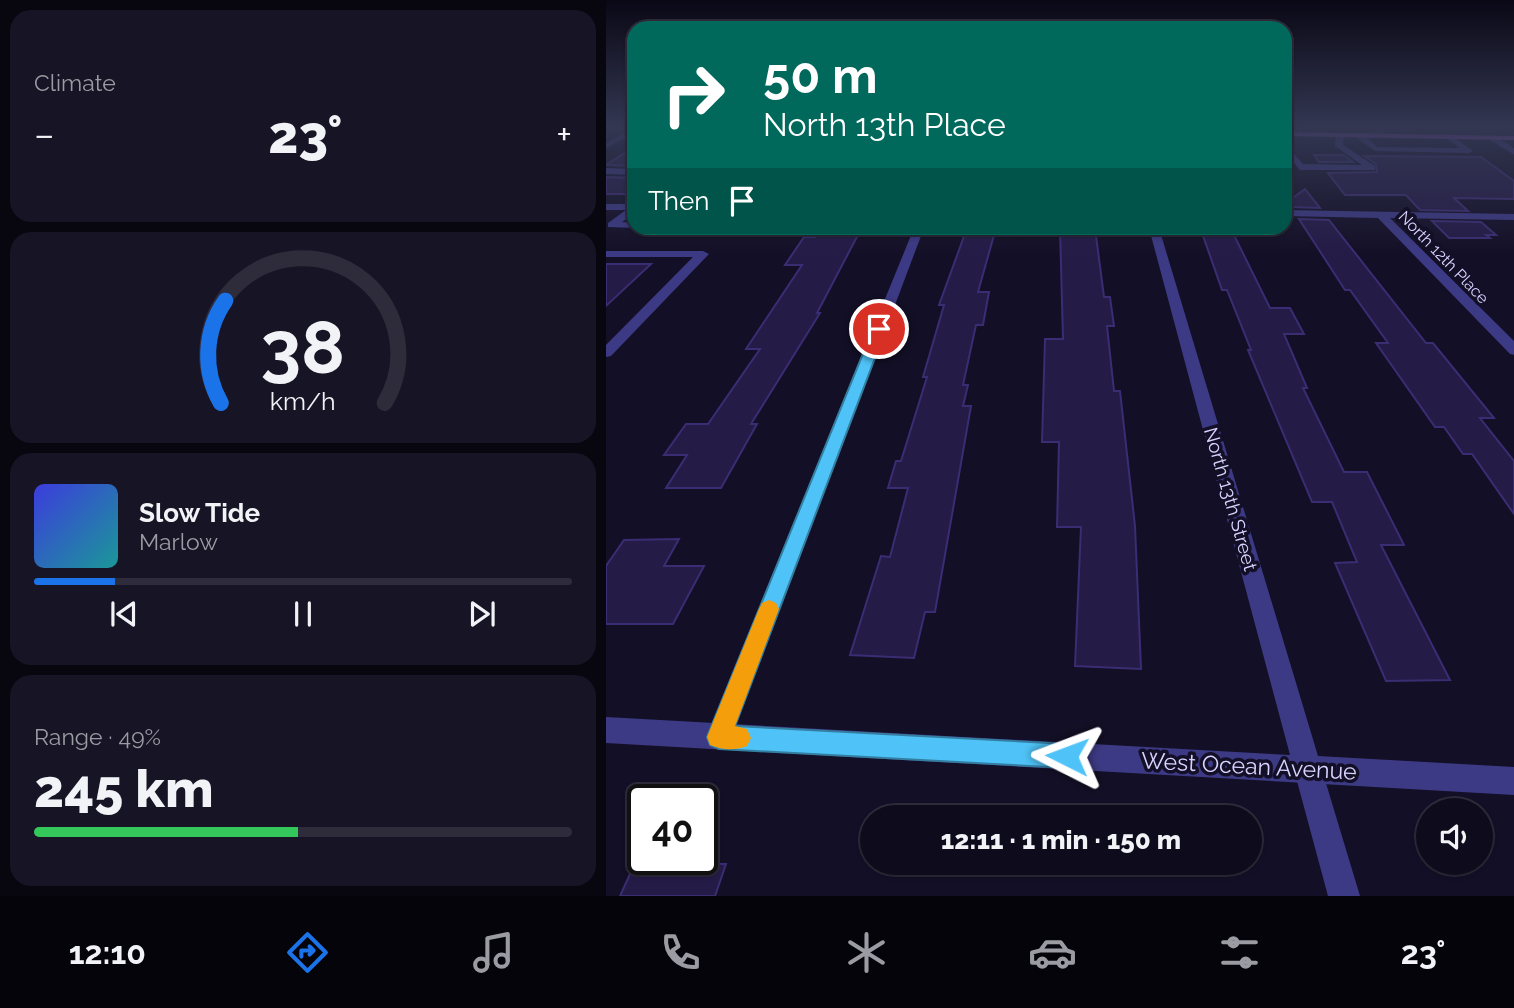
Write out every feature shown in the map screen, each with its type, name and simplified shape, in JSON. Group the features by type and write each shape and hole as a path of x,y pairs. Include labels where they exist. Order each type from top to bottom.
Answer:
{"street":[{"path":"606,171 627,172"},
{"path":"606,207 627,208"},
{"path":"627,213 612,225 627,226"},
{"path":"1292,213 1514,217"},
{"name":"North 12th Place","path":"1381,215 1514,351"},
{"path":"719,737 916,235"},
{"name":"North 13th Street","path":"1156,235 1344,896"},
{"path":"606,254 703,254 606,353"},
{"name":"West Ocean Avenue","path":"606,730 1514,781"}],"building":[{"path":"1377,170 1499,170 1514,181 1514,199 1454,198 1468,211 1420,210 1406,195 1345,195 1328,173 1377,172"},
{"path":"606,177 627,178 627,194 606,194"},
{"path":"1305,189 1320,208 1292,207 1292,198"},
{"path":"1299,219 1329,220 1426,343 1433,343 1494,418 1480,418 1514,461 1514,514 1472,454 1463,454 1444,427 1435,427 1376,343 1388,343 1350,290 1345,290"},
{"path":"1432,221 1481,222 1496,235 1486,235 1490,238 1449,238"},
{"path":"858,235 817,313 820,313 751,424 757,424 721,488 666,488 687,455 664,455 686,424 708,424 760,349 746,349 802,265 785,265 804,237"},
{"path":"964,235 994,235 978,292 989,292 983,325 976,325 963,385 968,385 963,406 971,406 935,612 925,612 914,658 850,655 881,556 890,557 908,488 888,488 896,461 901,461 927,377 923,377 944,305 939,305"},
{"path":"1060,235 1096,235 1104,297 1110,297 1114,326 1107,326 1114,391 1120,391 1135,526 1141,669 1075,666 1081,527 1057,527 1059,442 1042,442 1045,339 1063,339"},
{"path":"1203,235 1234,235 1270,308 1290,308 1304,334 1284,334 1307,388 1303,388 1344,472 1367,472 1404,545 1381,545 1450,680 1386,681 1335,563 1357,562 1332,502 1312,502 1248,350 1251,350 1227,290 1222,290"},
{"path":"606,264 651,264 606,306"},
{"path":"679,539 664,566 704,566 673,624 606,624 606,566 624,540"},
{"path":"718,864 726,864 715,896 620,896 630,875 718,875"}],"slow traffic":[{"path":"739,738 719,737 769,609"}],"route":[{"path":"879,329 719,737 1067,756"}]}
